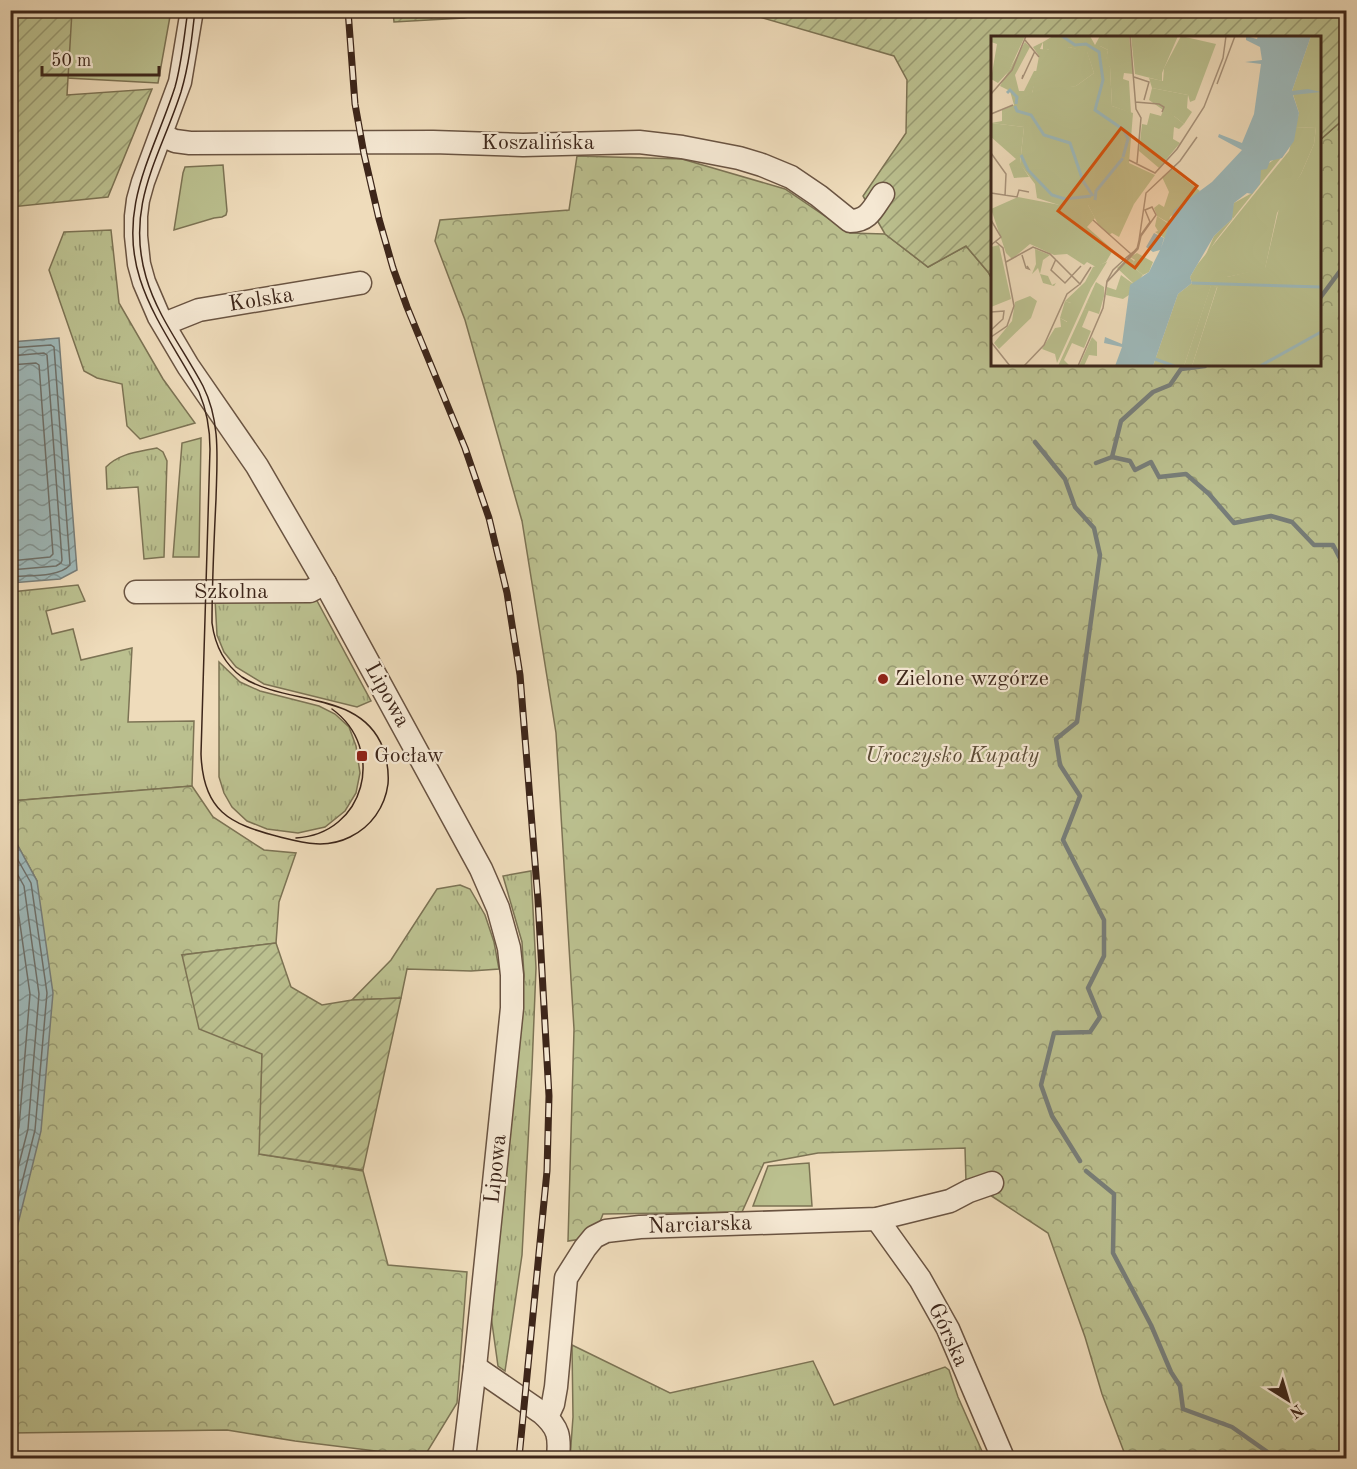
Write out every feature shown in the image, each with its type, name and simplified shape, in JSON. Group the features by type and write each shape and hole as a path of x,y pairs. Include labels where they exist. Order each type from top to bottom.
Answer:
{"street":[{"name":"Lipowa","path":"192,10 180,82 140,195 136,226 142,277 164,324 192,372 250,455 325,583 481,869 498,908 509,948 512,1008 464,1458"},
{"name":"Koszalińska","path":"161,135 175,141 228,144 433,142 523,145 639,142 682,147 762,165 791,177 850,221 866,218 882,194"},
{"name":"Kolska","path":"164,324 199,310 360,283"},
{"name":"Szkolna","path":"136,592 310,591 325,583"},
{"name":"Narciarska","path":"547,1417 556,1387 567,1278 594,1237 606,1231 640,1227 877,1220 950,1201 992,1183"},
{"name":"Górska","path":"877,1220 920,1279 948,1329 1003,1458"},
{"path":"475,1367 547,1417 558,1434 558,1458"}],"green space":[{"path":"393,10 497,11 464,18 394,22"},
{"path":"10,11 72,11 67,95 152,89 108,197 11,207"},
{"path":"71,11 171,11 158,83 67,78"},
{"path":"739,11 1346,11 1346,117 1321,139 1321,36 991,36 991,277 966,246 928,267 885,234 863,196 906,133 907,80 894,56"},
{"name":"Uroczysko Kupały","path":"1346,117 1346,1458 1125,1458 1048,1233 966,1182 965,1148 818,1153 764,1163 742,1212 603,1214 594,1237 568,1241 574,1029 556,733 522,521 465,320 435,241 440,220 569,210 577,156 682,159 785,189 850,233 885,234 928,267 966,246 991,277 991,366 1321,366 1321,139"},
{"path":"223,165 226,215 174,230 185,167"},
{"path":"111,230 119,303 163,379 195,423 140,439 127,426 122,384 97,378 84,371 49,270 64,232"},
{"path":"201,438 199,557 173,557 182,443"},
{"path":"157,448 163,452 167,461 164,557 144,559 138,487 107,489 106,467 123,456"},
{"path":"78,585 85,601 46,611 52,634 73,629 81,660 132,648 128,722 194,721 192,786 11,801 11,592"},
{"path":"215,599 316,599 371,701 357,707 264,684 236,667 224,652 217,635"},
{"path":"219,662 240,682 260,691 319,706 335,714 349,727 356,746 360,773 356,793 345,811 325,827 298,833 267,829 247,821 232,807 219,777"},
{"path":"192,786 213,817 264,850 296,853 279,902 276,943 182,955 262,1053 260,1154 363,1171 388,1265 467,1272 457,1403 424,1457 227,1430 11,1433 11,1252 17,1230 37,881 11,833 11,801"},
{"path":"531,871 536,968 532,1068 522,1255 505,1371 498,1366 491,1316 524,976 522,942 503,876"},
{"path":"460,885 470,889 485,915 494,942 499,969 471,971 407,969 401,998 352,1000 391,960 437,889"},
{"path":"276,943 291,987 322,1005 352,1000 401,998 363,1170 259,1154 262,1054 199,1029 182,955"},
{"path":"809,1163 812,1206 753,1206 768,1166"},
{"path":"572,1345 670,1393 813,1361 834,1405 945,1367 949,1370 958,1397 985,1458 570,1458 573,1417"}],"water":[{"path":"59,338 77,570 60,579 11,583 11,342"},
{"path":"11,833 37,881 53,993 41,1131 11,1252"}],"waterway":[{"path":"1321,297 1346,263"},
{"path":"1112,457 1121,421 1153,392 1170,385 1181,369 1205,366"},
{"path":"1035,442 1065,479 1075,507 1094,528 1100,555 1077,722 1056,739 1060,765 1080,796 1063,840 1104,920 1104,956 1088,988 1100,1017 1090,1032 1054,1033 1041,1085 1052,1116 1080,1161"},
{"path":"1096,463 1112,457 1130,461 1135,470 1151,462 1159,477 1186,474 1209,494 1234,523 1271,516 1292,522 1314,545 1333,545 1346,570"},
{"path":"1086,1171 1114,1194 1113,1253 1180,1386 1183,1409 1232,1427 1276,1458"}],"tram line":[{"path":"188,10 175,87 141,181 135,204 133,228 134,253 145,294 199,392 209,427 201,754 203,773 213,802 233,820 246,827 306,843 332,843 358,833 376,815 384,801 388,780 383,748 372,729 358,717 340,708 260,686 236,672 221,653 212,623 217,456 213,413 203,386 157,305 146,277 141,251 142,204 155,160 184,82 195,10"},
{"path":"296,838 320,833 338,822 352,806 360,787 363,766 359,745 349,726 332,709"}],"railway":[{"path":"348,10 355,104 379,219 407,307 465,448 489,518 507,593 520,675 538,900 549,1096 547,1171 519,1458"}],"place":[{"name":"Zielone wzgórze","path":"883,679"},
{"name":"Gocław","path":"362,756"}]}
